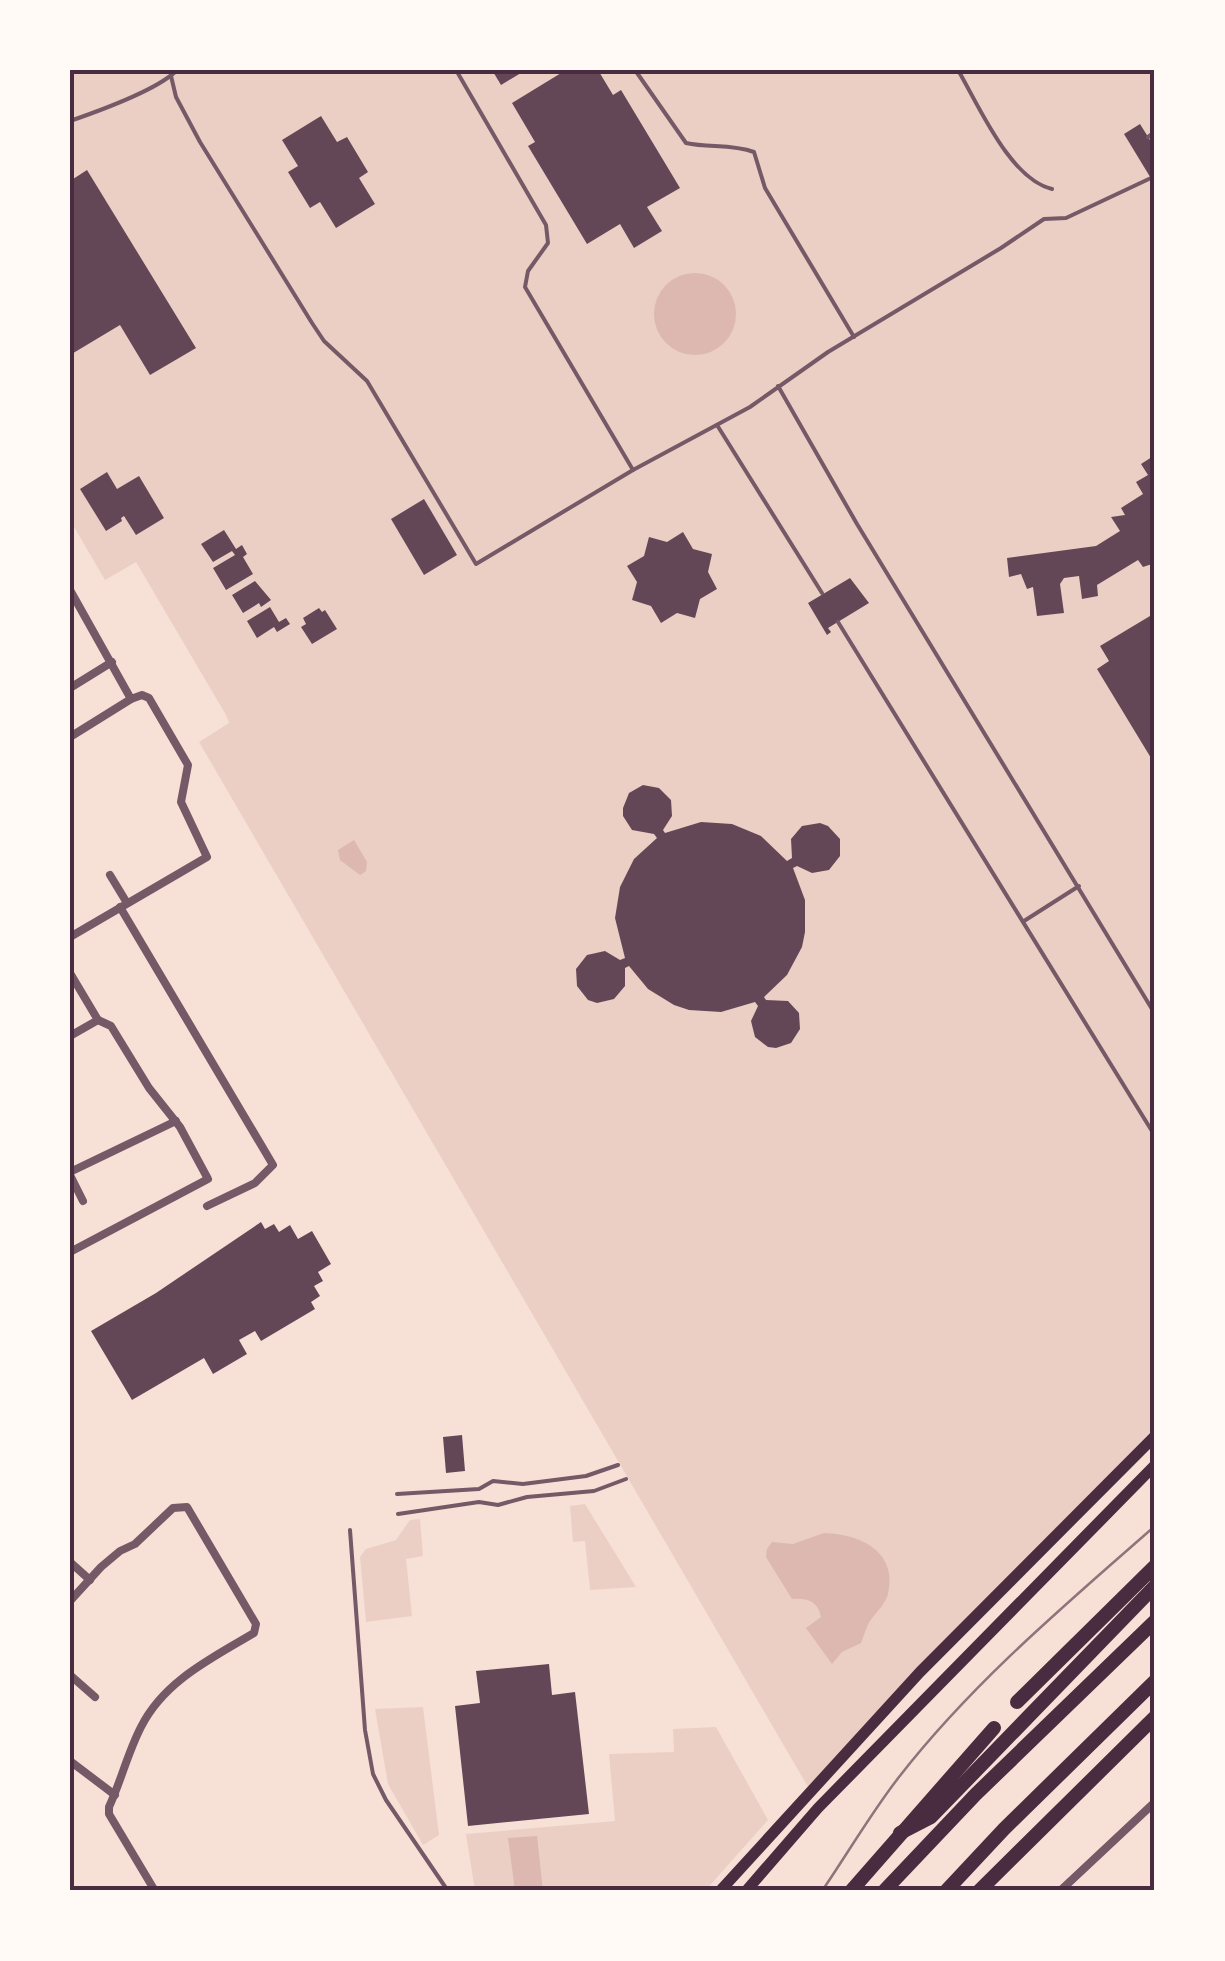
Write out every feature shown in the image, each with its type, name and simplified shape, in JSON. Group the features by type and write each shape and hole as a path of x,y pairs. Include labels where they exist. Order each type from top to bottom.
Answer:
{"highway":[{"path":"1018,1702 1155,1566"},
{"path":"900,1833 931,1816 1155,1586"},
{"path":"884,1891 976,1794 1155,1621"},
{"path":"946,1891 1155,1681"},
{"path":"978,1891 1155,1717"},
{"path":"851,1891 994,1728"}],"main road":[{"path":"720,1891 920,1672 1155,1436"},
{"path":"746,1891 818,1808 1153,1465"}],"street":[{"path":"70,590 131,699"},
{"path":"70,688 112,662"},
{"path":"70,737 131,699 142,695 149,698 185,759 188,772 180,802 207,857 70,937"},
{"path":"110,875 271,1162 262,1178 207,1206"},
{"path":"70,973 98,1020 112,1026 149,1088 176,1122 207,1180 70,1252"},
{"path":"70,1036 98,1020"},
{"path":"83,1200 70,1173 176,1122"},
{"path":"70,1602 120,1550 135,1544 173,1508 183,1506 256,1624 254,1634 202,1664 157,1702 140,1728 109,1814 155,1891"},
{"path":"70,1562 90,1580"},
{"path":"70,1675 94,1697"},
{"path":"70,1761 116,1795"},
{"path":"1060,1891 1155,1802"}],"lane":[{"path":"70,121 171,76 176,70"},
{"path":"456,70 546,225 548,242 528,271 525,288 634,470"},
{"path":"635,70 686,143 736,146 754,152 765,188 854,337"},
{"path":"958,70 1016,166 1040,186 1052,188"},
{"path":"171,76 176,97 200,142 302,308 324,341 367,381 476,564 634,470 750,407 1044,219 1066,218 1150,178"},
{"path":"1148,137 1155,132"},
{"path":"778,386 1155,1014"},
{"path":"717,425 822,594"},
{"path":"838,622 1155,1136"},
{"path":"1024,920 1079,886"},
{"path":"396,1494 478,1489 493,1481 524,1484 586,1476 618,1466"},
{"path":"398,1514 479,1502 498,1505 526,1497 594,1490 626,1480"},
{"path":"350,1530 365,1730 373,1774 386,1800 448,1891"}],"shaded area":[{"path":"70,70 1155,70 1155,1427 808,1787 199,742 229,723 226,715 136,562 105,580 70,520"},
{"path":"695,273 711,276 724,285 733,298 733,330 724,343 711,352 695,355 679,352 666,343 657,330 654,314 657,298 666,285 679,276"},
{"path":"354,840 367,862 366,871 360,875 340,860 338,850"},
{"path":"585,1504 636,1587 590,1590 585,1541 573,1542 570,1506"},
{"path":"420,1519 423,1556 406,1559 412,1616 366,1622 360,1557 366,1549 396,1540 410,1520"},
{"path":"824,1533 851,1537 874,1548 890,1579 887,1598 869,1623 861,1643 842,1652 832,1664 806,1628 821,1617 817,1607 807,1600 792,1599 766,1557 772,1542 793,1544"},
{"path":"423,1707 439,1835 423,1845 388,1784 375,1709"},
{"path":"716,1727 768,1820 705,1891 475,1891 466,1834 615,1821 609,1754 674,1752 673,1729"},
{"path":"537,1836 543,1891 515,1891 508,1838"}],"building":[{"path":"492,70 526,70 501,85"},
{"path":"566,70 598,70 613,95 621,90 680,188 647,207 662,231 634,248 620,224 587,244 528,146 535,142 512,103"},
{"path":"321,116 337,142 347,137 368,172 359,178 375,204 336,228 320,202 310,208 288,172 298,166 282,140"},
{"path":"1140,124 1155,148 1155,185 1124,134"},
{"path":"87,170 196,348 150,375 120,325 70,355 70,181"},
{"path":"1155,455 1155,563 1143,567 1138,560 1097,585 1098,596 1082,599 1079,576 1064,578 1060,584 1064,613 1037,616 1033,587 1027,589 1021,574 1009,577 1007,558 1096,546 1120,531 1111,517 1125,515 1121,508 1143,494 1136,482 1148,475 1141,464"},
{"path":"107,472 117,489 139,476 164,518 136,535 124,516 106,531 80,489"},
{"path":"424,499 457,555 424,575 391,519"},
{"path":"224,530 236,549 242,545 247,554 243,557 253,574 226,590 213,568 235,555 232,551 213,562 201,544"},
{"path":"683,532 693,549 712,554 708,572 717,589 700,599 695,618 677,613 661,623 651,606 632,600 637,582 627,566 644,556 649,537 667,542"},
{"path":"850,578 869,603 828,628 831,632 827,635 808,603"},
{"path":"255,581 271,600 243,613 232,595"},
{"path":"270,607 279,622 286,618 290,624 277,632 274,627 257,638 247,621"},
{"path":"319,608 325,610 337,629 312,644 301,627 306,624 303,618"},
{"path":"1155,613 1155,755 1151,758 1097,669 1109,661 1100,646"},
{"path":"643,785 659,788 671,800 672,816 665,833 701,822 732,824 761,836 787,861 792,858 791,839 802,826 820,823 840,839 840,856 829,870 812,873 793,868 805,900 802,947 787,975 764,997 788,1001 799,1013 800,1029 791,1043 768,1047 755,1037 751,1021 758,1006 755,1002 721,1012 689,1010 648,989 629,966 625,968 625,986 614,999 597,1003 588,1000 577,986 576,969 587,955 605,951 620,960 625,958 615,918 620,887 634,859 657,838 632,830 623,816 629,793"},
{"path":"261,1222 265,1229 274,1224 279,1232 290,1225 298,1239 312,1231 331,1264 318,1272 323,1281 314,1286 320,1296 311,1302 315,1309 261,1341 255,1331 239,1340 247,1354 213,1374 204,1358 132,1400 91,1331 156,1293"},
{"path":"462,1435 465,1471 446,1473 443,1437"},
{"path":"549,1664 552,1695 575,1692 589,1814 468,1826 455,1706 480,1703 476,1671"}],"tram line":[{"path":"822,1891 889,1791 957,1709 1155,1526"}]}
